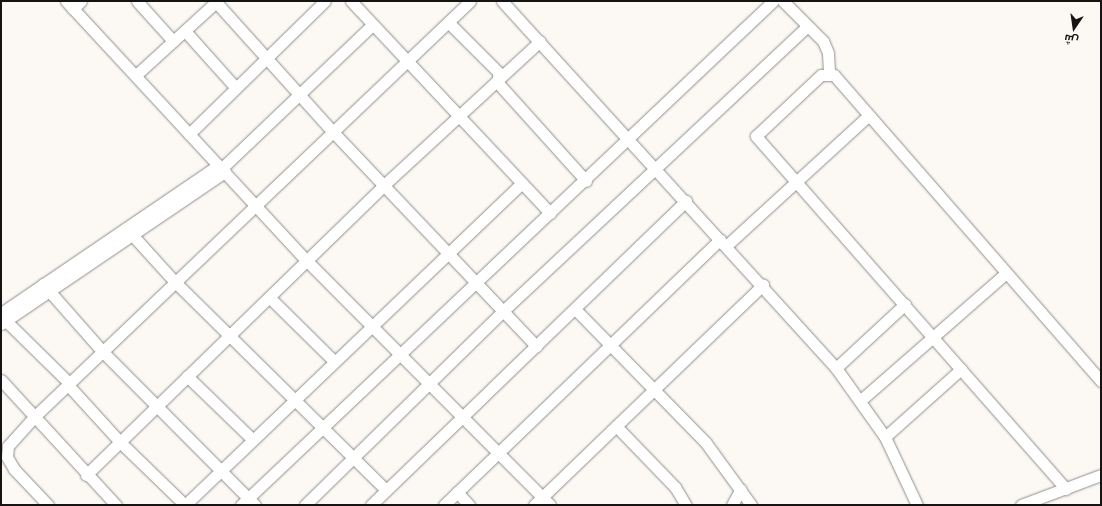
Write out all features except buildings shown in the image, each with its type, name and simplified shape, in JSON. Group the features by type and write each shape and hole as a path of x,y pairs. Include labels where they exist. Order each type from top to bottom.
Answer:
{"street":[{"path":"137,1 174,41"},
{"path":"136,75 216,1 266,59 301,94 334,133 536,346"},
{"path":"189,134 325,1"},
{"path":"351,1 550,213"},
{"path":"48,505 7,457 8,446 35,416 102,351 408,63 470,1"},
{"path":"502,1 763,285 836,368 861,400 885,437 917,505"},
{"path":"47,288 102,351 221,470 248,503 321,428 400,352 586,181 772,1"},
{"path":"783,1 808,26 828,53 829,73 1101,381"},
{"path":"73,4 189,134 307,261 400,352 542,502 616,426 763,285"},
{"path":"449,23 499,74 497,82"},
{"path":"372,25 222,169 3,319 68,384 120,442 185,505 447,252 522,183"},
{"path":"305,505 503,311 658,170 808,26"},
{"path":"185,31 236,88"},
{"path":"86,475 228,335 307,261 384,185 540,41"},
{"path":"829,73 815,80 756,136 934,336 1066,489"},
{"path":"497,82 586,181"},
{"path":"444,505 498,455 612,344 723,243 796,182 867,117"},
{"path":"371,505 686,201"},
{"path":"129,232 175,282 321,428 386,490"},
{"path":"861,400 1006,273"},
{"path":"269,297 334,361"},
{"path":"836,368 905,304"},
{"path":"575,309 656,389 706,443 741,489 751,505"},
{"path":"885,437 961,369"},
{"path":"187,376 252,439"},
{"path":"1,380 35,416 86,475 116,505"},
{"path":"616,426 675,487 686,505"},
{"path":"1021,505 1044,501 1066,489 1101,475"},
{"path":"732,505 741,489"},
{"path":"457,492 469,505"}]}
